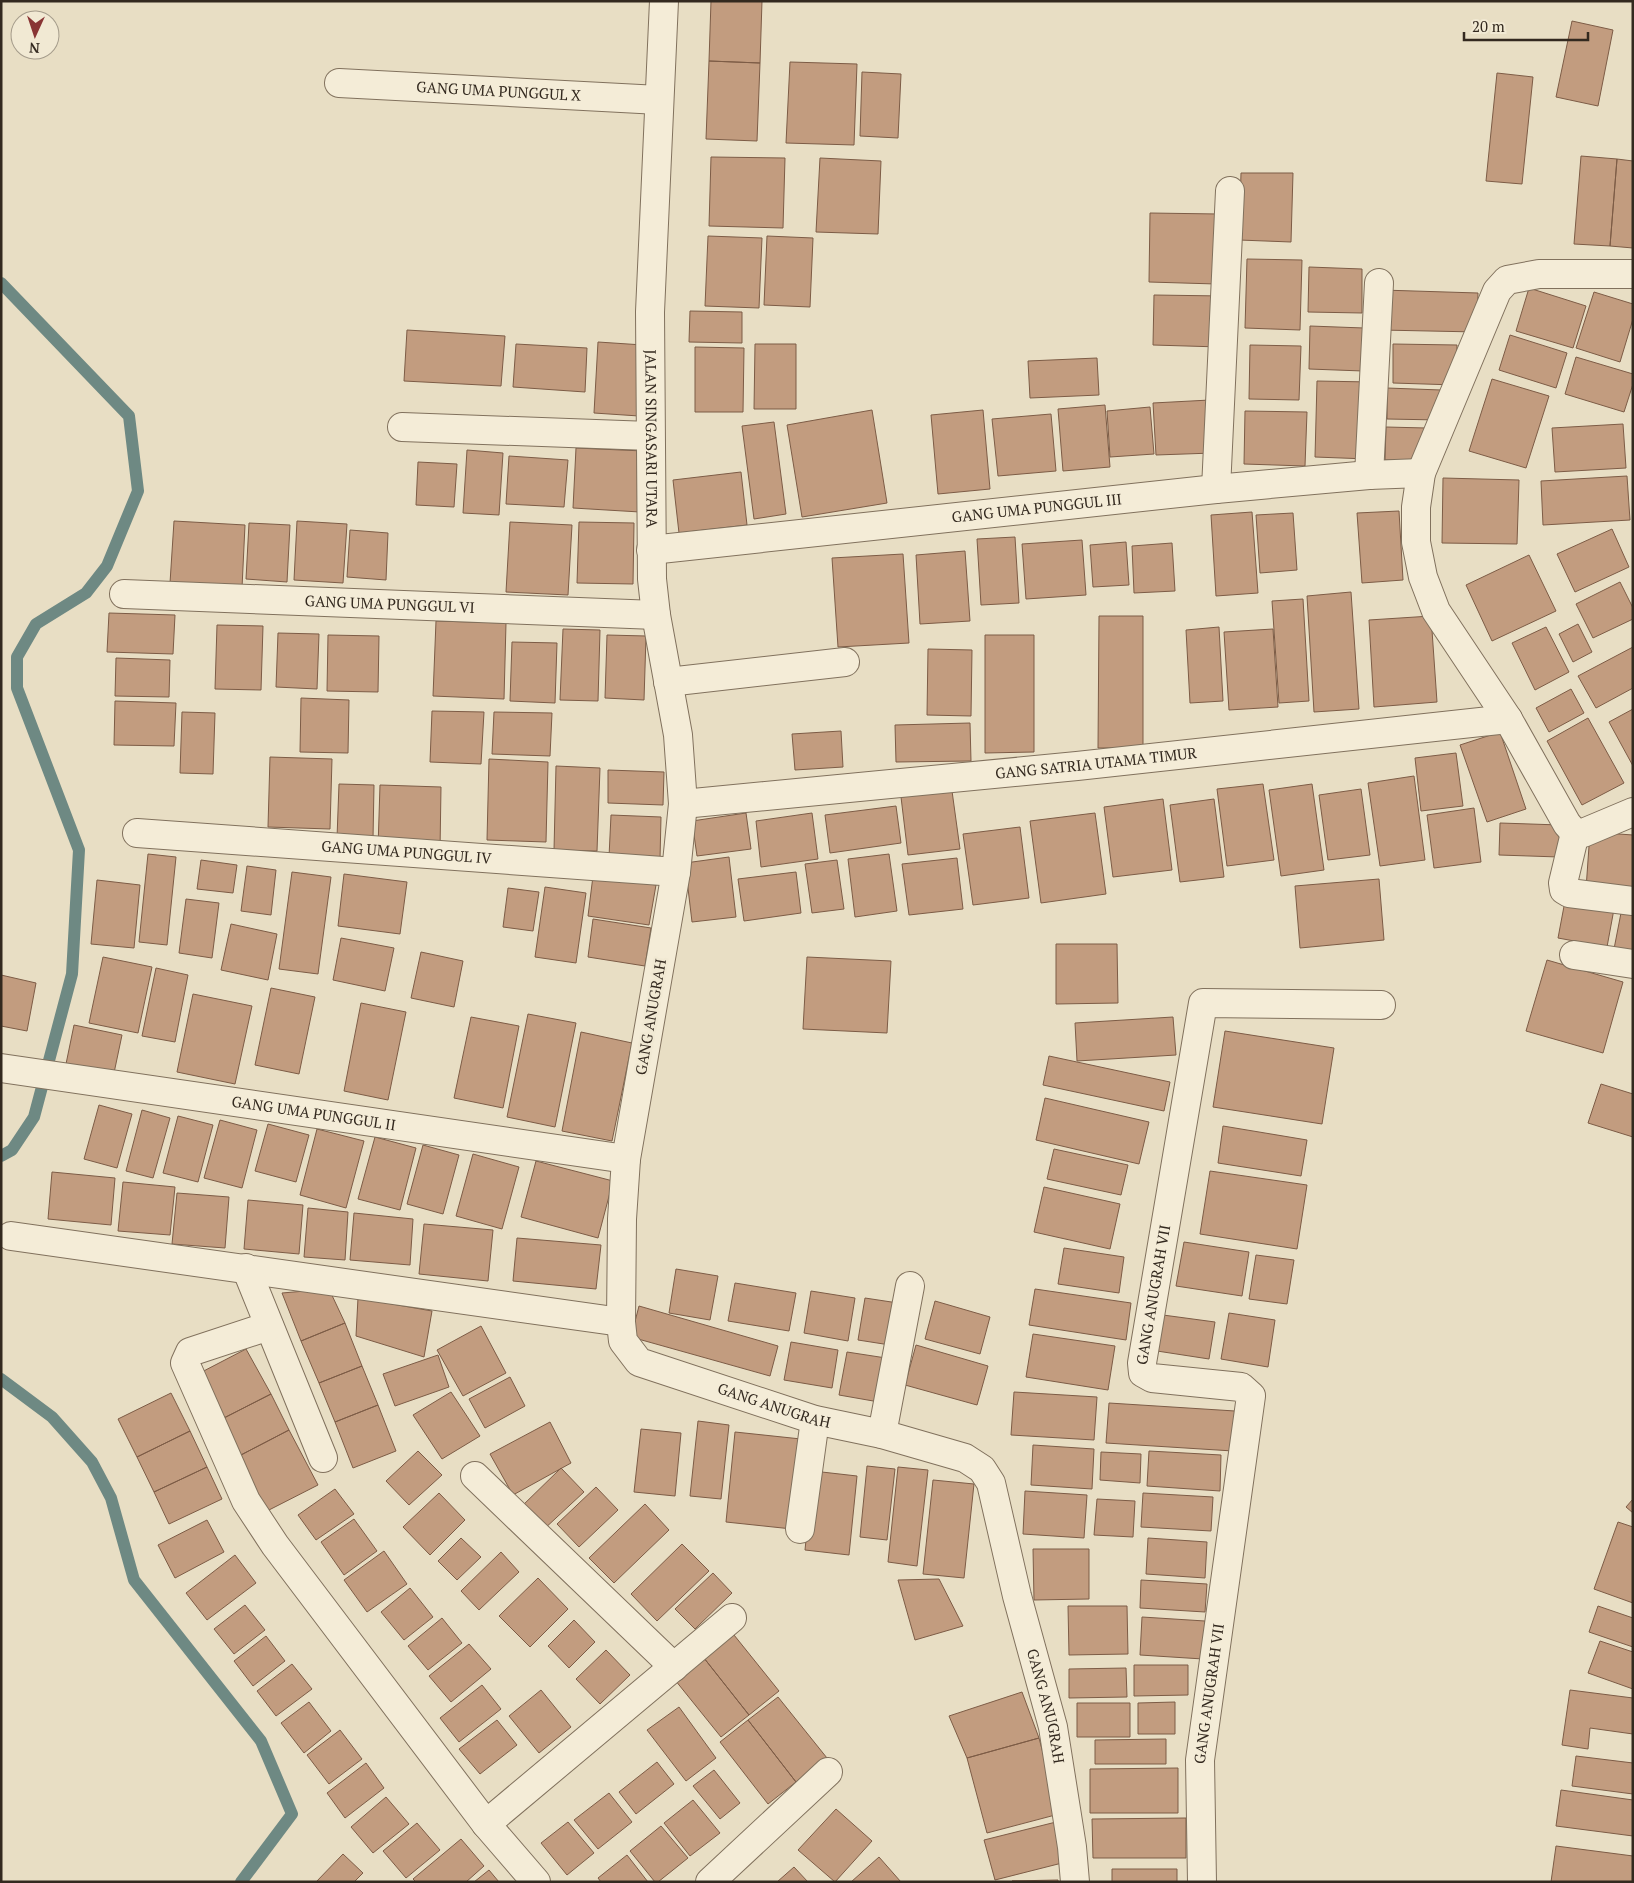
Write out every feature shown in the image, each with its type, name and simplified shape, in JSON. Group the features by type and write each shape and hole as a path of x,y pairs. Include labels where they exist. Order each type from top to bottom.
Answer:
{"street":[{"name":"JALAN SINGASARI UTARA","path":"664,1 650,312 651,550 656,615 678,735 683,804 676,872"},
{"name":"GANG UMA PUNGGUL X","path":"340,83 659,100"},
{"path":"1216,489 1230,191"},
{"path":"1633,274 1539,274 1507,280 1497,291 1421,473 1416,507 1416,542 1423,577 1436,611 1508,719 1567,824 1575,833 1583,833 1633,812"},
{"path":"1370,475 1379,283"},
{"path":"402,427 650,436"},
{"name":"GANG UMA PUNGGUL III","path":"651,550 1216,489 1370,475 1421,473"},
{"name":"GANG UMA PUNGGUL VI","path":"124,594 656,615"},
{"path":"668,682 845,662"},
{"name":"GANG SATRIA UTAMA TIMUR","path":"683,804 1106,763 1508,719"},
{"name":"GANG UMA PUNGGUL IV","path":"137,833 676,872"},
{"path":"1575,833 1562,883 1564,890 1569,893 1633,901"},
{"name":"GANG ANUGRAH","path":"676,872 626,1159 622,1219 621,1322 624,1341 639,1362 816,1420 882,1434 965,1458 982,1469 991,1484 1017,1596 1053,1727 1072,1847 1075,1882"},
{"path":"1574,955 1633,964"},
{"name":"GANG ANUGRAH VII","path":"1202,1882 1200,1760 1251,1396 1241,1387 1152,1378 1143,1373 1142,1364 1203,1003 1381,1004"},
{"name":"GANG UMA PUNGGUL II","path":"10,1069 626,1159"},
{"path":"11,1236 621,1322"},
{"path":"246,1268 322,1458"},
{"path":"882,1434 910,1286"},
{"path":"269,1326 190,1352 185,1363 246,1500 275,1545 486,1824 536,1882"},
{"path":"800,1529 816,1420"},
{"path":"475,1476 674,1667"},
{"path":"486,1824 732,1618"},
{"path":"710,1882 828,1772"}],"building":[{"path":"711,1 762,1 760,63 709,61"},
{"path":"1572,21 1613,30 1598,106 1556,97"},
{"path":"709,61 760,63 757,141 706,139"},
{"path":"790,62 857,64 854,145 786,143"},
{"path":"862,72 901,74 898,138 860,136"},
{"path":"1497,73 1533,77 1522,184 1486,181"},
{"path":"1581,156 1617,159 1610,246 1574,244"},
{"path":"711,157 785,158 783,228 709,226"},
{"path":"820,158 881,161 878,234 816,232"},
{"path":"1617,159 1633,161 1633,248 1610,246"},
{"path":"1241,173 1293,173 1291,242 1239,240"},
{"path":"1150,213 1218,214 1216,284 1149,282"},
{"path":"708,236 762,238 759,308 705,306"},
{"path":"767,236 813,238 810,307 764,305"},
{"path":"1247,259 1302,260 1300,330 1245,328"},
{"path":"1309,267 1362,269 1362,313 1308,312"},
{"path":"1529,288 1586,306 1573,348 1516,331"},
{"path":"1382,290 1478,293 1477,332 1381,330"},
{"path":"1594,292 1633,304 1633,319 1620,362 1576,348"},
{"path":"1154,295 1222,296 1220,347 1153,345"},
{"path":"690,311 742,312 742,343 689,342"},
{"path":"1310,326 1364,328 1363,371 1309,369"},
{"path":"407,330 505,336 501,386 404,381"},
{"path":"1510,335 1567,353 1556,388 1499,370"},
{"path":"598,342 643,345 639,416 594,413"},
{"path":"516,344 587,348 585,392 513,387"},
{"path":"755,344 796,344 796,409 754,409"},
{"path":"1393,344 1457,345 1456,385 1393,383"},
{"path":"1250,345 1301,346 1299,400 1249,399"},
{"path":"695,347 744,348 743,412 695,412"},
{"path":"1576,357 1633,374 1633,384 1624,412 1565,394"},
{"path":"1097,358 1099,395 1030,398 1028,361"},
{"path":"1492,379 1549,396 1526,468 1469,451"},
{"path":"1317,381 1370,382 1368,459 1315,457"},
{"path":"1387,388 1441,390 1440,420 1387,419"},
{"path":"1210,400 1213,453 1156,455 1153,403"},
{"path":"1105,405 1110,467 1063,471 1058,409"},
{"path":"1150,407 1154,454 1110,457 1107,411"},
{"path":"872,410 887,503 802,517 787,425"},
{"path":"983,410 990,489 938,494 931,415"},
{"path":"1245,411 1307,412 1305,466 1244,464"},
{"path":"1051,414 1056,471 998,476 992,419"},
{"path":"774,422 786,514 754,519 742,426"},
{"path":"1623,424 1626,468 1555,472 1552,428"},
{"path":"1386,427 1426,428 1425,461 1385,460"},
{"path":"576,448 644,451 640,512 573,508"},
{"path":"467,450 503,453 499,515 463,513"},
{"path":"509,456 568,460 564,507 506,504"},
{"path":"418,462 457,464 454,507 416,505"},
{"path":"741,472 747,525 679,533 673,480"},
{"path":"1627,476 1630,520 1543,525 1541,481"},
{"path":"1443,478 1519,480 1517,544 1442,543"},
{"path":"1399,511 1403,580 1362,583 1357,513"},
{"path":"1252,512 1258,593 1216,596 1211,515"},
{"path":"1293,513 1297,570 1260,573 1256,515"},
{"path":"174,521 245,525 242,588 170,583"},
{"path":"297,521 347,524 343,583 294,580"},
{"path":"510,522 572,525 568,595 506,592"},
{"path":"579,522 634,523 633,584 577,583"},
{"path":"249,523 290,525 287,582 246,579"},
{"path":"1612,529 1629,567 1575,592 1557,554"},
{"path":"350,530 388,533 386,580 347,577"},
{"path":"1015,537 1019,603 981,605 977,539"},
{"path":"1082,540 1086,595 1026,599 1022,544"},
{"path":"1126,542 1129,585 1093,587 1090,545"},
{"path":"1172,543 1175,591 1134,593 1132,546"},
{"path":"965,551 970,621 920,624 916,555"},
{"path":"903,554 909,643 838,647 832,558"},
{"path":"1529,555 1556,611 1492,641 1466,585"},
{"path":"1620,582 1633,608 1633,619 1593,638 1576,604"},
{"path":"1351,592 1359,709 1314,712 1307,596"},
{"path":"1303,599 1309,701 1279,703 1272,601"},
{"path":"109,613 175,615 173,654 107,652"},
{"path":"1099,616 1143,616 1143,748 1098,748"},
{"path":"1431,616 1437,702 1374,707 1369,620"},
{"path":"436,621 506,623 504,699 433,696"},
{"path":"1578,624 1592,652 1573,662 1559,634"},
{"path":"217,625 263,626 261,690 215,689"},
{"path":"1219,627 1223,701 1190,703 1186,630"},
{"path":"1546,627 1569,672 1535,690 1512,643"},
{"path":"563,629 600,630 598,701 560,700"},
{"path":"1273,629 1278,707 1229,710 1224,632"},
{"path":"278,633 319,634 317,689 276,687"},
{"path":"328,635 379,636 378,692 327,691"},
{"path":"607,635 646,636 644,700 605,698"},
{"path":"985,635 1034,635 1034,752 985,753"},
{"path":"512,642 557,643 555,703 510,701"},
{"path":"1633,647 1633,688 1596,708 1578,676"},
{"path":"928,649 972,650 971,716 927,715"},
{"path":"116,658 170,660 169,697 115,696"},
{"path":"1571,689 1584,713 1549,732 1536,708"},
{"path":"301,698 349,700 348,753 300,752"},
{"path":"115,701 176,703 174,746 114,745"},
{"path":"1633,709 1633,766 1609,722"},
{"path":"432,711 484,712 481,764 430,762"},
{"path":"182,712 215,713 213,774 180,773"},
{"path":"494,712 552,713 550,756 492,754"},
{"path":"1588,718 1624,783 1582,805 1547,741"},
{"path":"970,723 971,761 896,762 895,725"},
{"path":"841,731 843,767 795,770 792,734"},
{"path":"1500,732 1526,809 1487,822 1460,745"},
{"path":"1456,753 1463,806 1421,811 1415,758"},
{"path":"270,757 332,759 330,829 268,827"},
{"path":"489,759 548,762 546,842 487,840"},
{"path":"556,766 600,768 597,851 554,850"},
{"path":"608,770 664,772 663,805 608,803"},
{"path":"1414,776 1425,860 1380,866 1368,783"},
{"path":"339,784 374,785 373,839 337,838"},
{"path":"1263,784 1274,860 1227,866 1217,789"},
{"path":"1312,784 1324,870 1281,876 1269,790"},
{"path":"380,785 441,787 440,850 378,848"},
{"path":"1361,789 1370,855 1328,860 1319,795"},
{"path":"952,791 960,849 908,855 901,797"},
{"path":"1163,799 1172,870 1113,877 1104,807"},
{"path":"1214,799 1224,877 1180,882 1170,805"},
{"path":"896,806 901,843 830,853 825,815"},
{"path":"1474,808 1481,862 1434,868 1427,815"},
{"path":"746,813 751,849 697,856 692,821"},
{"path":"812,813 818,859 761,867 756,821"},
{"path":"1095,813 1106,894 1041,903 1030,821"},
{"path":"611,815 661,817 660,859 609,857"},
{"path":"1500,823 1560,825 1559,857 1499,855"},
{"path":"1020,827 1029,898 973,905 963,834"},
{"path":"1590,832 1633,835 1633,892 1586,889"},
{"path":"148,854 176,857 167,945 139,942"},
{"path":"889,854 897,911 855,917 848,859"},
{"path":"729,857 736,917 692,922 685,863"},
{"path":"957,858 963,909 909,915 902,864"},
{"path":"201,860 237,865 233,893 197,889"},
{"path":"837,860 844,909 812,913 805,864"},
{"path":"247,866 276,870 271,915 241,911"},
{"path":"292,872 331,877 318,974 279,969"},
{"path":"796,872 801,913 744,921 738,879"},
{"path":"344,874 407,882 400,934 338,926"},
{"path":"593,876 656,885 649,925 588,916"},
{"path":"1379,879 1384,940 1300,948 1295,886"},
{"path":"97,880 140,885 134,948 91,944"},
{"path":"545,887 586,893 576,963 535,957"},
{"path":"508,888 539,892 533,931 503,927"},
{"path":"186,899 219,903 212,958 179,953"},
{"path":"1565,901 1614,909 1607,947 1558,938"},
{"path":"1621,913 1633,915 1633,952 1614,949"},
{"path":"593,919 651,928 645,966 588,957"},
{"path":"231,924 277,934 268,980 221,970"},
{"path":"341,938 394,948 385,991 333,980"},
{"path":"1056,944 1117,944 1118,1003 1056,1004"},
{"path":"421,952 463,961 454,1007 411,998"},
{"path":"103,957 152,967 138,1033 89,1023"},
{"path":"807,957 891,961 887,1033 803,1029"},
{"path":"1547,960 1623,982 1603,1053 1526,1031"},
{"path":"156,968 188,975 175,1042 142,1036"},
{"path":"1,975 36,983 27,1031 1,1026"},
{"path":"271,988 315,997 299,1074 255,1065"},
{"path":"193,994 252,1006 235,1084 177,1072"},
{"path":"361,1003 406,1012 388,1100 344,1091"},
{"path":"528,1014 576,1023 555,1127 507,1117"},
{"path":"471,1017 519,1026 503,1108 454,1098"},
{"path":"1173,1017 1176,1055 1077,1061 1075,1023"},
{"path":"74,1025 122,1035 114,1073 66,1064"},
{"path":"1225,1031 1334,1048 1322,1124 1213,1107"},
{"path":"581,1032 632,1043 612,1141 562,1131"},
{"path":"1049,1056 1170,1082 1164,1111 1043,1085"},
{"path":"1601,1084 1633,1094 1633,1137 1588,1123"},
{"path":"1045,1098 1149,1122 1139,1164 1036,1140"},
{"path":"99,1105 132,1114 117,1168 84,1159"},
{"path":"142,1110 170,1118 153,1178 126,1171"},
{"path":"178,1116 213,1125 198,1182 163,1173"},
{"path":"220,1120 257,1130 242,1188 204,1178"},
{"path":"268,1124 309,1135 296,1182 255,1171"},
{"path":"1223,1126 1307,1140 1301,1176 1218,1163"},
{"path":"317,1129 364,1141 346,1208 300,1195"},
{"path":"375,1137 416,1148 400,1210 358,1199"},
{"path":"423,1145 459,1155 443,1214 407,1204"},
{"path":"1054,1149 1128,1165 1121,1195 1047,1179"},
{"path":"473,1154 519,1167 502,1229 456,1216"},
{"path":"536,1161 613,1181 598,1238 521,1217"},
{"path":"1210,1171 1307,1185 1297,1249 1200,1234"},
{"path":"52,1172 115,1178 111,1225 48,1219"},
{"path":"123,1182 175,1187 170,1235 118,1231"},
{"path":"1044,1187 1120,1204 1110,1249 1034,1232"},
{"path":"177,1193 229,1197 225,1248 172,1244"},
{"path":"248,1200 303,1205 299,1254 244,1249"},
{"path":"308,1208 348,1212 345,1260 304,1257"},
{"path":"354,1213 413,1219 410,1265 350,1260"},
{"path":"424,1224 493,1230 488,1281 419,1274"},
{"path":"517,1238 601,1245 596,1289 513,1281"},
{"path":"1184,1242 1249,1252 1242,1296 1176,1286"},
{"path":"1064,1248 1124,1257 1119,1293 1058,1284"},
{"path":"1256,1255 1294,1260 1287,1304 1249,1299"},
{"path":"676,1269 718,1276 710,1320 669,1313"},
{"path":"735,1283 796,1293 789,1331 728,1321"},
{"path":"329,1289 345,1323 301,1341 282,1293"},
{"path":"1035,1289 1131,1303 1126,1340 1029,1325"},
{"path":"811,1291 855,1298 848,1341 804,1333"},
{"path":"358,1298 432,1311 424,1357 356,1336"},
{"path":"865,1298 898,1303 890,1345 858,1340"},
{"path":"935,1301 990,1317 980,1354 925,1339"},
{"path":"639,1306 778,1346 770,1376 631,1337"},
{"path":"1229,1313 1275,1320 1268,1367 1221,1359"},
{"path":"1163,1315 1215,1322 1209,1359 1157,1351"},
{"path":"345,1323 362,1366 319,1383 301,1341"},
{"path":"481,1326 506,1373 463,1396 437,1350"},
{"path":"1033,1334 1115,1346 1108,1390 1026,1377"},
{"path":"791,1342 838,1350 832,1388 784,1380"},
{"path":"916,1345 988,1366 977,1405 905,1385"},
{"path":"246,1349 271,1394 220,1420 196,1375"},
{"path":"847,1352 886,1358 879,1402 839,1395"},
{"path":"438,1355 449,1387 395,1406 383,1374"},
{"path":"362,1366 378,1405 335,1422 319,1383"},
{"path":"510,1377 525,1406 485,1428 469,1399"},
{"path":"451,1392 480,1436 442,1459 413,1415"},
{"path":"1014,1392 1097,1397 1094,1440 1011,1435"},
{"path":"171,1393 190,1431 137,1457 118,1419"},
{"path":"271,1394 289,1430 239,1456 220,1420"},
{"path":"1109,1403 1235,1411 1233,1451 1106,1443"},
{"path":"378,1405 396,1451 353,1468 335,1422"},
{"path":"698,1421 729,1425 721,1499 690,1496"},
{"path":"550,1422 571,1463 513,1495 490,1454"},
{"path":"641,1429 681,1433 675,1496 634,1492"},
{"path":"289,1430 318,1485 267,1511 239,1456"},
{"path":"190,1431 207,1467 154,1492 137,1457"},
{"path":"735,1432 801,1439 792,1529 726,1522"},
{"path":"1033,1445 1094,1449 1092,1489 1031,1485"},
{"path":"418,1451 442,1475 409,1505 386,1481"},
{"path":"1149,1451 1221,1455 1220,1491 1147,1486"},
{"path":"1101,1452 1141,1454 1140,1483 1100,1480"},
{"path":"867,1466 895,1469 887,1540 860,1537"},
{"path":"207,1467 222,1499 169,1524 154,1492"},
{"path":"898,1467 928,1470 917,1566 888,1562"},
{"path":"561,1468 584,1492 542,1531 520,1508"},
{"path":"813,1471 857,1476 849,1555 805,1550"},
{"path":"933,1480 974,1484 964,1578 923,1574"},
{"path":"596,1487 618,1510 579,1547 557,1524"},
{"path":"335,1489 354,1514 316,1540 298,1515"},
{"path":"1025,1491 1087,1495 1084,1538 1023,1534"},
{"path":"439,1493 465,1520 430,1555 403,1527"},
{"path":"1143,1493 1213,1497 1211,1531 1141,1527"},
{"path":"1097,1499 1135,1501 1133,1537 1094,1535"},
{"path":"1633,1499 1633,1513 1626,1507"},
{"path":"645,1504 669,1530 614,1583 589,1558"},
{"path":"354,1519 377,1551 344,1575 321,1542"},
{"path":"207,1520 224,1552 175,1578 158,1545"},
{"path":"1618,1522 1633,1527 1633,1603 1594,1589"},
{"path":"461,1538 481,1557 457,1580 438,1561"},
{"path":"1148,1538 1207,1542 1205,1578 1146,1574"},
{"path":"682,1544 709,1571 657,1621 631,1594"},
{"path":"1033,1549 1089,1549 1089,1599 1034,1600"},
{"path":"384,1551 407,1584 367,1612 344,1580"},
{"path":"501,1552 519,1572 479,1610 461,1591"},
{"path":"235,1555 256,1583 207,1620 186,1593"},
{"path":"713,1573 732,1593 695,1629 675,1609"},
{"path":"538,1578 568,1609 530,1647 499,1616"},
{"path":"939,1579 963,1626 915,1640 898,1580"},
{"path":"1141,1580 1207,1584 1205,1612 1140,1608"},
{"path":"410,1588 433,1617 404,1640 381,1612"},
{"path":"245,1605 265,1630 234,1654 214,1629"},
{"path":"1068,1606 1127,1606 1128,1654 1069,1655"},
{"path":"1598,1606 1633,1618 1633,1647 1589,1632"},
{"path":"1142,1617 1205,1621 1203,1659 1140,1655"},
{"path":"442,1618 462,1643 428,1670 408,1646"},
{"path":"574,1620 595,1642 569,1668 548,1646"},
{"path":"730,1630 779,1691 749,1715 700,1653"},
{"path":"266,1636 285,1661 253,1686 234,1661"},
{"path":"1600,1641 1633,1652 1633,1689 1588,1673"},
{"path":"469,1644 491,1669 451,1702 429,1676"},
{"path":"606,1650 630,1675 600,1704 576,1679"},
{"path":"700,1653 749,1715 721,1737 671,1675"},
{"path":"292,1664 312,1689 276,1716 257,1691"},
{"path":"1134,1665 1188,1665 1188,1695 1134,1696"},
{"path":"1126,1668 1127,1697 1069,1698 1069,1669"},
{"path":"482,1685 501,1709 459,1742 440,1718"},
{"path":"541,1690 571,1727 539,1753 509,1716"},
{"path":"1570,1690 1633,1698 1633,1734 1590,1728 1588,1749 1562,1745"},
{"path":"1022,1692 1039,1738 967,1758 949,1716"},
{"path":"778,1697 827,1758 796,1782 748,1720"},
{"path":"309,1702 331,1731 304,1753 281,1723"},
{"path":"1175,1702 1175,1734 1138,1734 1138,1703"},
{"path":"1077,1703 1130,1703 1130,1737 1077,1737"},
{"path":"679,1707 716,1758 686,1781 647,1730"},
{"path":"497,1720 517,1745 480,1774 459,1749"},
{"path":"748,1720 796,1782 768,1804 720,1742"},
{"path":"340,1730 362,1759 329,1784 307,1755"},
{"path":"1039,1738 1059,1814 987,1833 967,1758"},
{"path":"1166,1739 1166,1764 1095,1764 1095,1740"},
{"path":"1576,1756 1633,1763 1633,1794 1572,1786"},
{"path":"657,1762 674,1784 636,1814 619,1792"},
{"path":"366,1763 384,1788 345,1818 327,1793"},
{"path":"1178,1768 1178,1813 1090,1813 1090,1769"},
{"path":"714,1770 740,1803 720,1819 693,1786"},
{"path":"1561,1790 1633,1800 1633,1836 1556,1826"},
{"path":"609,1793 632,1822 598,1849 574,1820"},
{"path":"386,1797 409,1824 373,1853 351,1827"},
{"path":"693,1800 720,1833 690,1856 664,1823"},
{"path":"836,1809 872,1841 835,1882 798,1850"},
{"path":"1186,1818 1186,1858 1093,1858 1092,1819"},
{"path":"568,1822 594,1853 567,1875 541,1843"},
{"path":"1056,1822 1066,1862 995,1880 984,1840"},
{"path":"417,1823 440,1850 406,1878 383,1851"},
{"path":"661,1826 688,1858 658,1882 655,1882 630,1851"},
{"path":"461,1839 484,1866 466,1882 416,1882 413,1879"},
{"path":"1556,1846 1633,1856 1633,1882 1551,1882"},
{"path":"343,1854 363,1873 354,1882 316,1882"},
{"path":"627,1855 648,1882 601,1882 598,1878"},
{"path":"879,1857 901,1882 851,1882"},
{"path":"794,1867 808,1882 777,1882"},
{"path":"1112,1869 1177,1869 1177,1882 1112,1882"},
{"path":"489,1870 499,1882 474,1882"},
{"path":"1058,1880 1058,1882 1012,1881"}],"waterway":[{"path":"1,283 129,416 138,491 107,566 86,593 36,624 17,657 17,688 79,850 72,974 34,1117 12,1150 1,1156"},
{"path":"1,1379 52,1417 92,1462 111,1498 134,1580 261,1741 292,1814 241,1882"}]}
